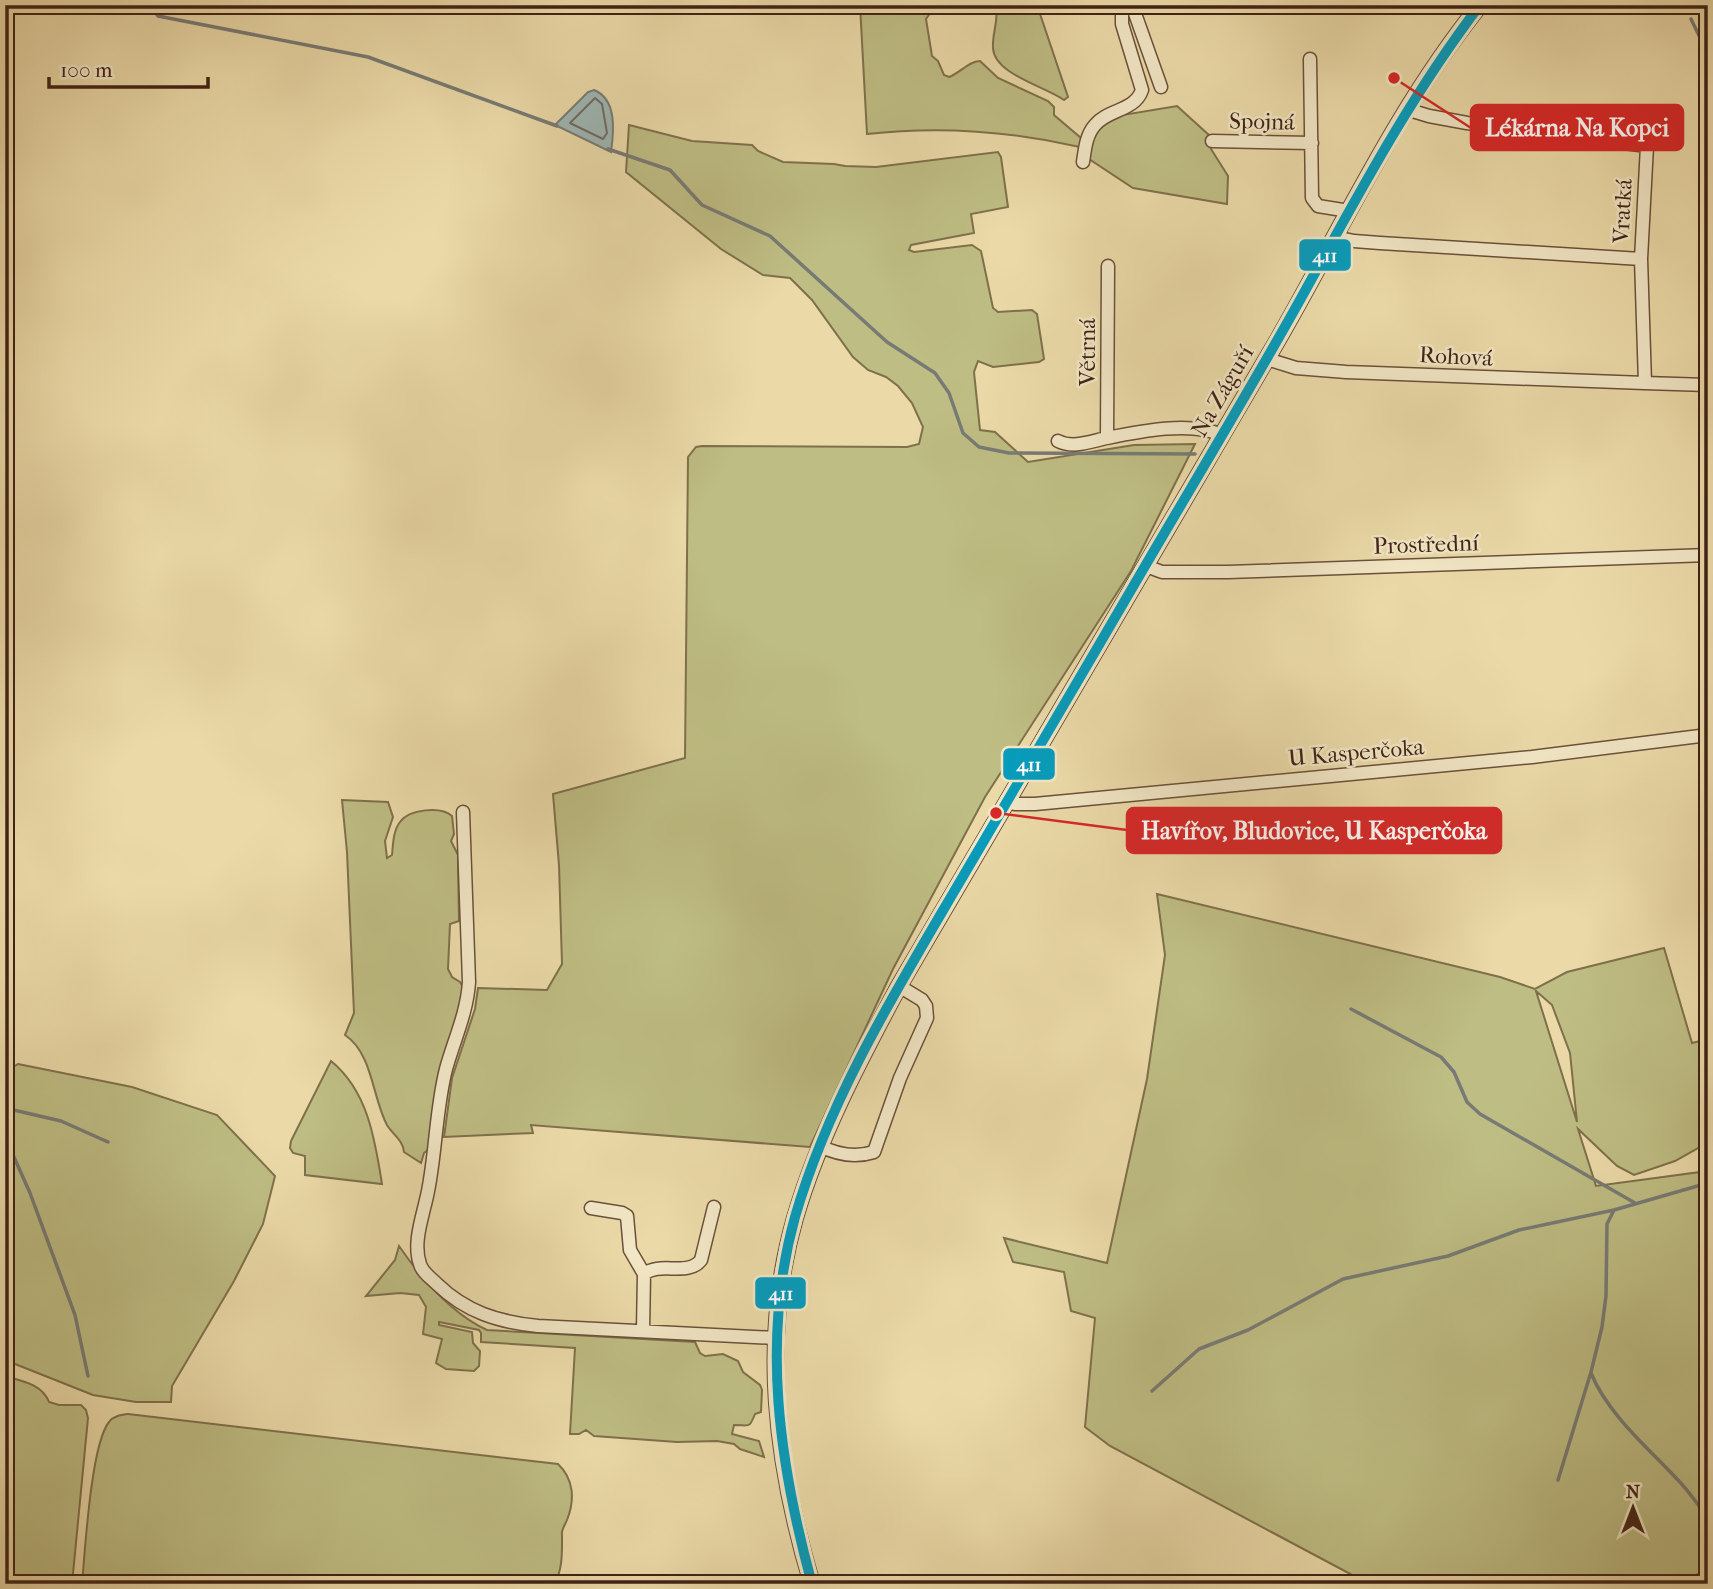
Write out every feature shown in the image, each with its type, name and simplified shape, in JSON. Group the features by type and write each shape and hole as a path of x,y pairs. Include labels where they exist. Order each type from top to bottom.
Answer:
{"street":[{"path":"1083,162 1087,141 1094,126 1103,118 1135,102 1141,94 1142,85 1122,24 1122,5"},
{"path":"1132,5 1161,87"},
{"name":"Na Záguří","path":"811,1584 793,1518 781,1456 776,1415 775,1338 787,1250 820,1146 863,1053 899,986 1266,359 1406,109 1480,5"},
{"name":"Spojná","path":"1310,60 1312,198 1318,206 1349,211"},
{"name":"Vratká","path":"1335,237 1394,244 1641,259 1647,146 1467,124 1406,109"},
{"name":"Spojná","path":"1212,141 1312,143"},
{"path":"1641,259 1645,383"},
{"name":"Větrná","path":"1107,438 1108,266"},
{"name":"Rohová","path":"1266,359 1296,368 1346,372 1707,385"},
{"path":"1058,441 1063,444 1082,443 1190,428 1222,435"},
{"name":"Prostřední","path":"1146,566 1162,572 1228,572 1708,555"},
{"name":"U Kasperčoka","path":"1007,802 1035,804 1409,769 1708,735"},
{"path":"463,812 468,1001 446,1071 429,1190 419,1237 417,1253 420,1267 451,1297 482,1315 505,1322 775,1338"},
{"path":"820,1146 849,1156 863,1156 874,1152 900,1078 927,1018 926,1006 922,1000 899,986"},
{"path":"644,1274 656,1269 691,1268 697,1265 701,1260 714,1207"},
{"path":"591,1208 627,1216 630,1250 644,1274 643,1330"}],"shaded area":[{"path":"860,5 936,5 926,19 932,56 938,61 944,75 949,77 980,61 998,78 1048,101 1054,107 1054,115 1081,138 1080,147 1027,137 947,130 867,134"},
{"path":"996,5 1037,5 1068,97 1064,100 1011,72 996,57 993,42"},
{"path":"1177,106 1210,136 1211,149 1228,176 1227,204 1133,188 1086,157 1092,120"},
{"path":"629,125 692,141 752,145 758,151 783,162 876,167 998,152 1008,207 971,214 974,233 911,245 909,250 914,252 972,245 981,251 993,308 998,312 1032,310 1037,314 1044,359 1039,362 993,367 978,361 974,372 980,430 995,432 1028,462 1134,445 1195,444 1131,571 985,797 893,969 810,1147 531,1125 533,1133 444,1137 452,1078 475,1009 478,988 547,990 562,964 559,865 553,794 685,758 688,457 696,447 702,446 907,447 919,444 923,427 912,403 898,386 886,377 868,370 853,357 812,300 790,278 763,275 721,249 626,172"},
{"path":"342,800 388,802 393,817 385,841 387,858 392,855 400,822 410,814 433,810 452,816 454,834 451,841 458,855 459,921 450,924 448,969 463,987 461,1007 429,1149 424,1153 421,1163 404,1152 400,1141 387,1125 367,1064 354,1043 345,1035 354,1013"},
{"path":"1157,894 1500,977 1535,989 1567,972 1664,948 1692,1043 1708,1039 1708,1149 1702,1146 1675,1161 1634,1175 1617,1166 1578,1129 1596,1186 1708,1171 1708,1569 1678,1584 1369,1584 1110,1446 1085,1427 1095,1318 1071,1311 1064,1272 1013,1262 1004,1238 1107,1263 1147,1079 1165,955","holes":["1536,991 1552,1005 1570,1053 1577,1122"]},
{"path":"331,1061 344,1073 362,1102 373,1134 382,1184 305,1175 305,1156 293,1153 290,1148"},
{"path":"18,1064 132,1087 217,1115 275,1176 263,1224 234,1281 172,1386 171,1402 136,1402 93,1395 5,1360 5,1072"},
{"path":"399,1246 437,1294 473,1323 487,1330 695,1342 700,1353 705,1356 723,1354 738,1361 743,1372 760,1385 761,1412 755,1414 748,1425 734,1425 732,1434 759,1441 764,1457 740,1449 734,1444 717,1441 677,1442 594,1436 586,1430 579,1434 570,1434 575,1348 481,1342 479,1330 439,1322 439,1325 472,1332 473,1343 480,1351 479,1366 474,1371 446,1369 436,1363 442,1339 423,1334 426,1307 419,1295 400,1293 366,1296 395,1260"},
{"path":"5,1376 36,1387 49,1402 81,1405 86,1410 88,1418 72,1584 5,1584"},
{"path":"128,1414 558,1464 570,1483 572,1497 570,1512 562,1531 557,1579 554,1584 82,1584 93,1474 98,1452 109,1422 115,1417"}],"water":[{"path":"594,90 601,94 610,108 613,126 611,152 555,125 588,92"}],"waterway":[{"path":"151,5 158,16 368,57 557,126"},
{"path":"1691,19 1708,54"},
{"path":"608,149 670,170 702,205 770,236 887,342 935,373 949,393 963,433 979,447 1009,453 1195,454"},
{"path":"1351,1009 1441,1057 1454,1072 1467,1102 1480,1114 1635,1203"},
{"path":"5,1108 61,1121 108,1142"},
{"path":"5,1137 30,1193 75,1315 88,1376"},
{"path":"1152,1391 1199,1349 1248,1330 1343,1279 1448,1256 1519,1230 1614,1210 1708,1183"},
{"path":"1558,1480 1602,1327 1606,1296 1607,1224 1614,1210"},
{"path":"1591,1373 1618,1416 1681,1484 1708,1518"}],"transit line":[{"name":"411","path":"812,1584 800,1538 783,1447 777,1355 779,1309 795,1217 826,1131 865,1049 909,969 1244,398 1384,150 1430,76 1480,5"}],"place":[{"name":"Lékárna Na Kopci","path":"1394,78"},
{"name":"Havířov, Bludovice, U Kasperčoka","path":"996,813"}]}
